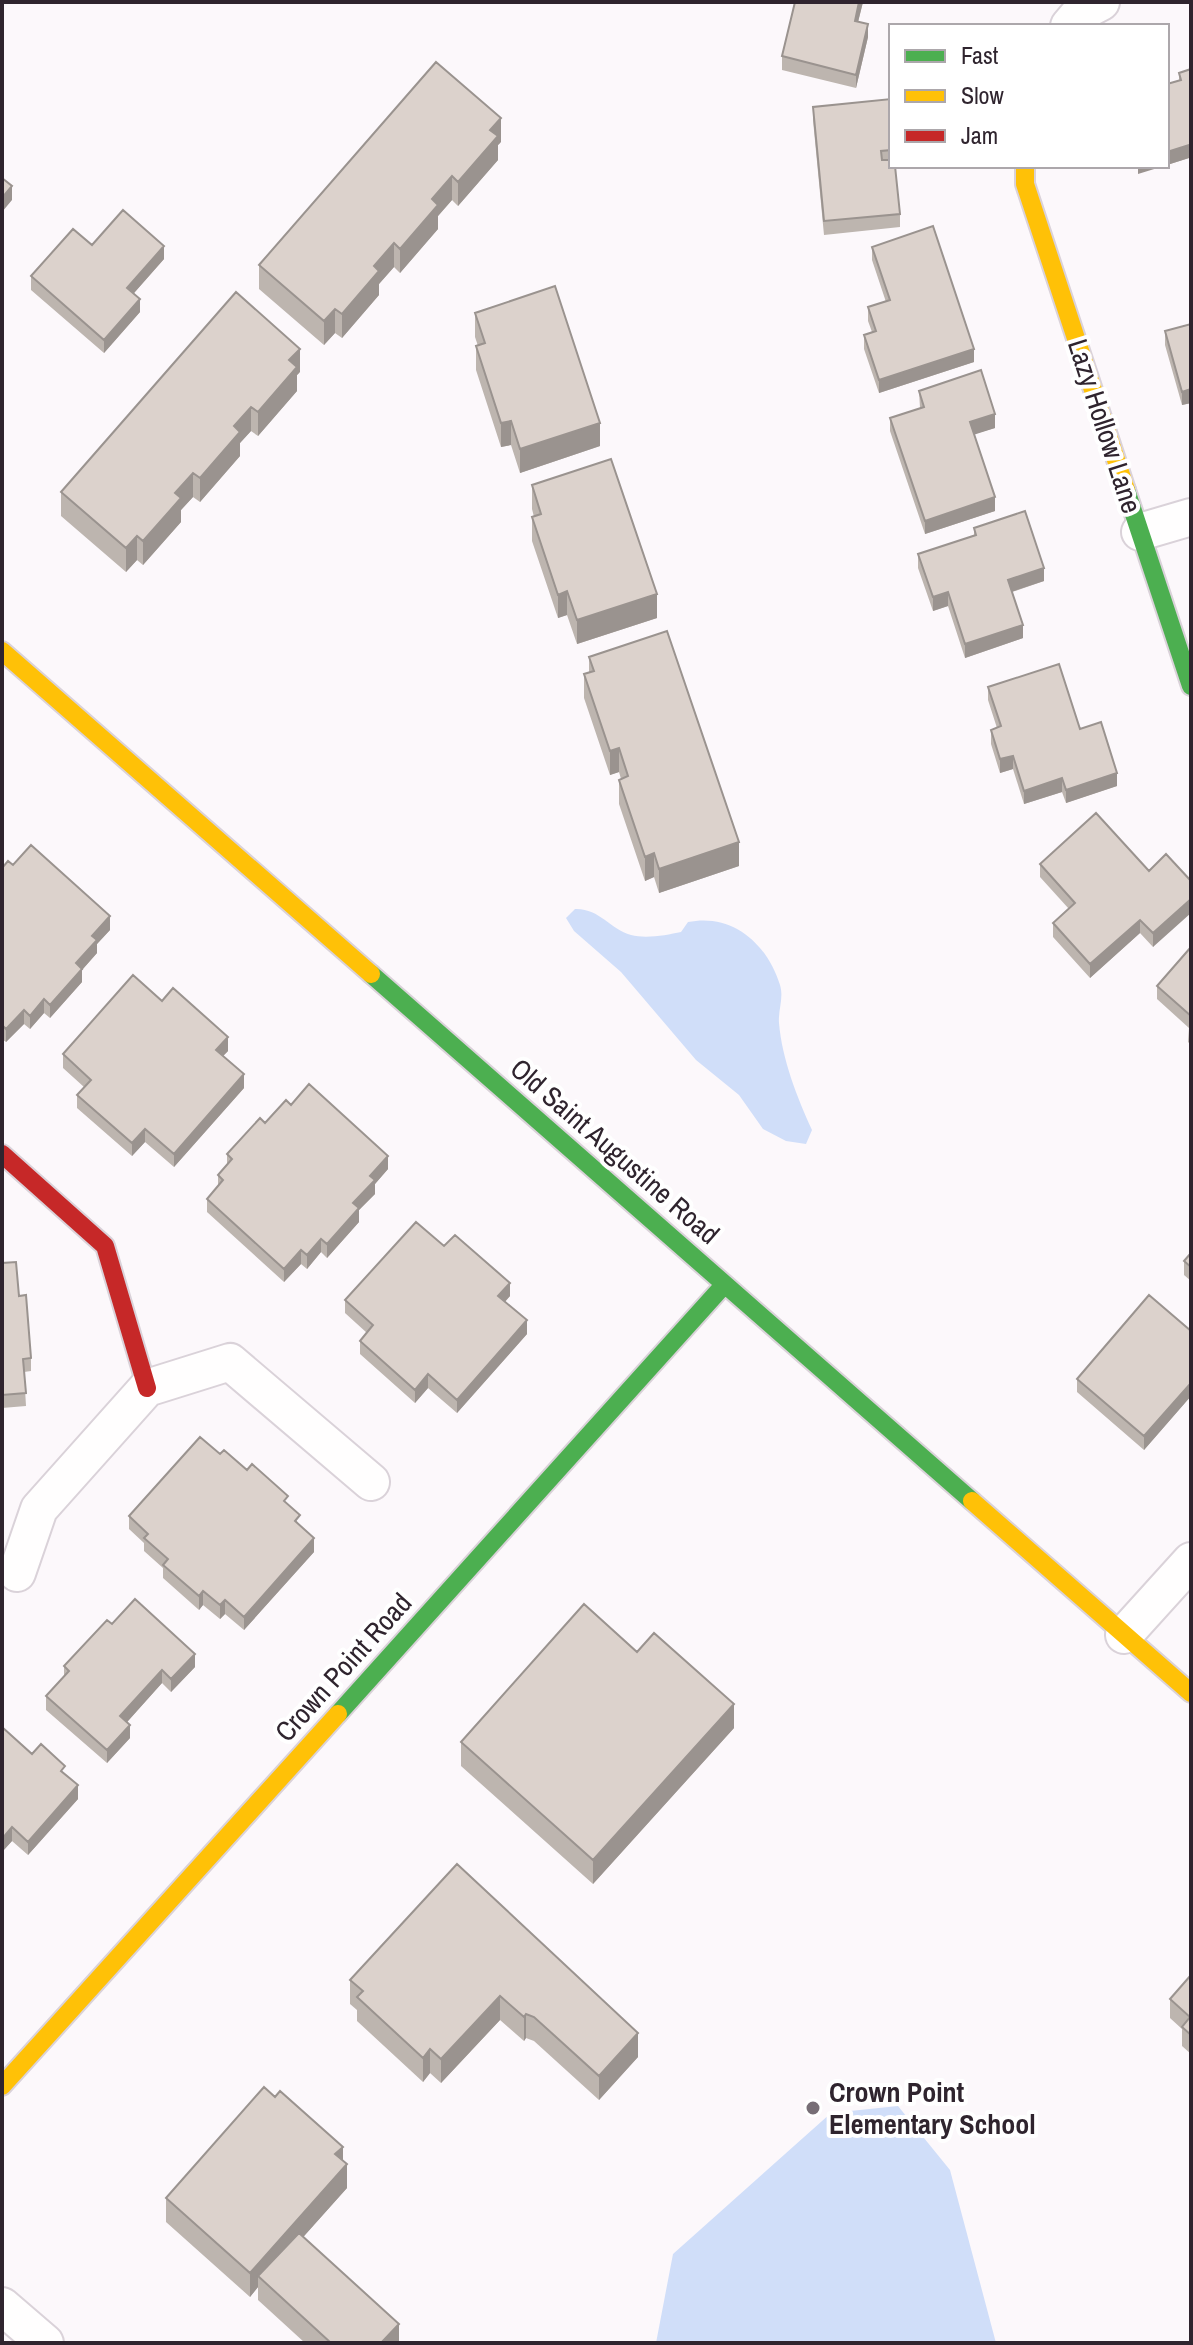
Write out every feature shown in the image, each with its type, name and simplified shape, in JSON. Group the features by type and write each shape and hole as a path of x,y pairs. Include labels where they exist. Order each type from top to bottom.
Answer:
{"street":[{"name":"Lazy Hollow Lane","path":"1025,168 1025,184 1191,686"},
{"path":"1140,532 1191,517"},
{"name":"Old Saint Augustine Road","path":"2,651 1191,1693"},
{"path":"2,1154 105,1246 147,1388"},
{"name":"Crown Point Road","path":"2,2086 724,1285"},
{"path":"17,1573 39,1509 147,1388 230,1362 371,1482"},
{"path":"1124,1635 1191,1561"},
{"path":"2,2306 45,2343"}],"water":[{"path":"575,909 598,915 631,935 656,936 681,932 688,922 704,920 733,927 757,944 780,985 779,1023 783,1050 812,1130 806,1144 786,1141 763,1129 739,1095 696,1060 621,972 574,931 566,918"},
{"path":"898,2106 950,2170 996,2343 656,2343 673,2254 831,2113"}],"building":[{"path":"795,2 859,2 855,21 868,24 856,75 782,56"},
{"path":"436,62 501,118 490,130 498,136 458,182 452,176 432,199 438,205 400,249 394,243 374,266 379,271 342,314 335,309 324,321 259,265"},
{"path":"1191,69 1191,152 1189,145 1169,151 1169,83 1181,80 1179,73"},
{"path":"889,99 889,150 881,151 882,160 889,160 889,168 895,168 900,214 824,221 813,107"},
{"path":"2,178 12,186 2,198"},
{"path":"123,210 164,246 127,288 140,299 104,340 31,276 73,229 92,245"},
{"path":"933,226 974,349 879,380 864,335 876,331 868,307 890,300 872,247"},
{"path":"555,286 600,423 520,449 511,421 501,423 476,346 485,343 475,313"},
{"path":"236,292 300,349 289,360 297,367 258,412 251,407 234,426 240,432 200,478 193,473 175,493 181,498 143,541 137,536 126,548 61,492"},
{"path":"1191,324 1191,389 1182,392 1165,331"},
{"path":"981,370 995,414 970,422 995,497 925,521 890,418 924,407 919,391"},
{"path":"611,459 657,594 577,620 567,591 558,595 532,517 541,514 532,485"},
{"path":"1025,511 1044,568 1008,580 1023,625 965,644 948,592 933,597 918,554 976,535 974,528"},
{"path":"667,631 739,842 659,869 654,853 645,857 619,780 628,776 619,748 610,751 584,674 594,671 589,657"},
{"path":"1059,664 1080,729 1101,722 1117,773 1066,790 1062,778 1024,791 1013,756 1000,759 991,730 1001,726 988,687"},
{"path":"1096,813 1149,871 1166,854 1191,881 1191,899 1153,933 1140,920 1090,964 1053,923 1075,903 1040,864"},
{"path":"31,845 110,916 92,936 97,940 76,963 82,969 50,1005 44,999 30,1016 24,1010 6,1029 2,1025 2,868 8,861 13,865"},
{"path":"1191,947 1191,1016 1157,986"},
{"path":"133,975 162,1001 173,988 228,1037 216,1050 244,1074 174,1154 145,1129 132,1143 77,1095 91,1080 63,1054"},
{"path":"309,1084 388,1156 370,1176 375,1180 353,1203 359,1208 327,1244 321,1239 307,1255 301,1250 284,1269 207,1199 223,1180 218,1175 232,1159 227,1154 260,1118 265,1123 286,1100 291,1105"},
{"path":"416,1222 444,1246 455,1235 510,1283 498,1296 527,1320 457,1400 428,1374 415,1390 360,1341 373,1325 345,1300"},
{"path":"1191,1253 1191,1267 1184,1261"},
{"path":"16,1262 19,1296 26,1295 31,1358 23,1359 26,1393 2,1395 2,1263"},
{"path":"1149,1295 1191,1331 1191,1383 1144,1436 1077,1379"},
{"path":"200,1437 220,1454 224,1450 247,1470 252,1464 288,1496 284,1501 300,1515 295,1521 314,1538 244,1617 225,1600 220,1605 203,1591 199,1596 163,1565 168,1559 144,1538 148,1534 129,1516"},
{"path":"135,1599 195,1654 171,1679 162,1670 120,1716 130,1725 107,1750 46,1696 69,1671 64,1666 107,1620 112,1624"},
{"path":"584,1604 637,1652 654,1633 734,1704 593,1860 461,1742"},
{"path":"2,1727 32,1754 41,1744 65,1766 61,1771 78,1785 28,1842 12,1827 2,1839"},
{"path":"457,1864 638,2033 599,2076 534,2017 526,2014 524,2017 500,1996 441,2059 430,2049 423,2058 357,1997 363,1991 350,1980"},
{"path":"1191,1975 1191,2035 1182,2027 1190,2017 1170,1999"},
{"path":"264,2087 275,2097 280,2091 343,2147 335,2154 347,2164 250,2273 166,2198"},
{"path":"299,2233 399,2324 381,2343 331,2343 258,2276"}],"traffic: fast":[{"path":"1126,490 1191,686"},
{"path":"371,974 972,1501"},
{"path":"338,1714 724,1285"}],"traffic: slow":[{"path":"1025,168 1025,184 1126,490"},
{"path":"2,651 371,974"},
{"path":"972,1501 1191,1693"},
{"path":"2,2086 338,1714"}],"traffic: jam":[{"path":"2,1154 105,1246 147,1388"}],"place":[{"name":"Crown Point Elementary School","path":"813,2108"}]}
